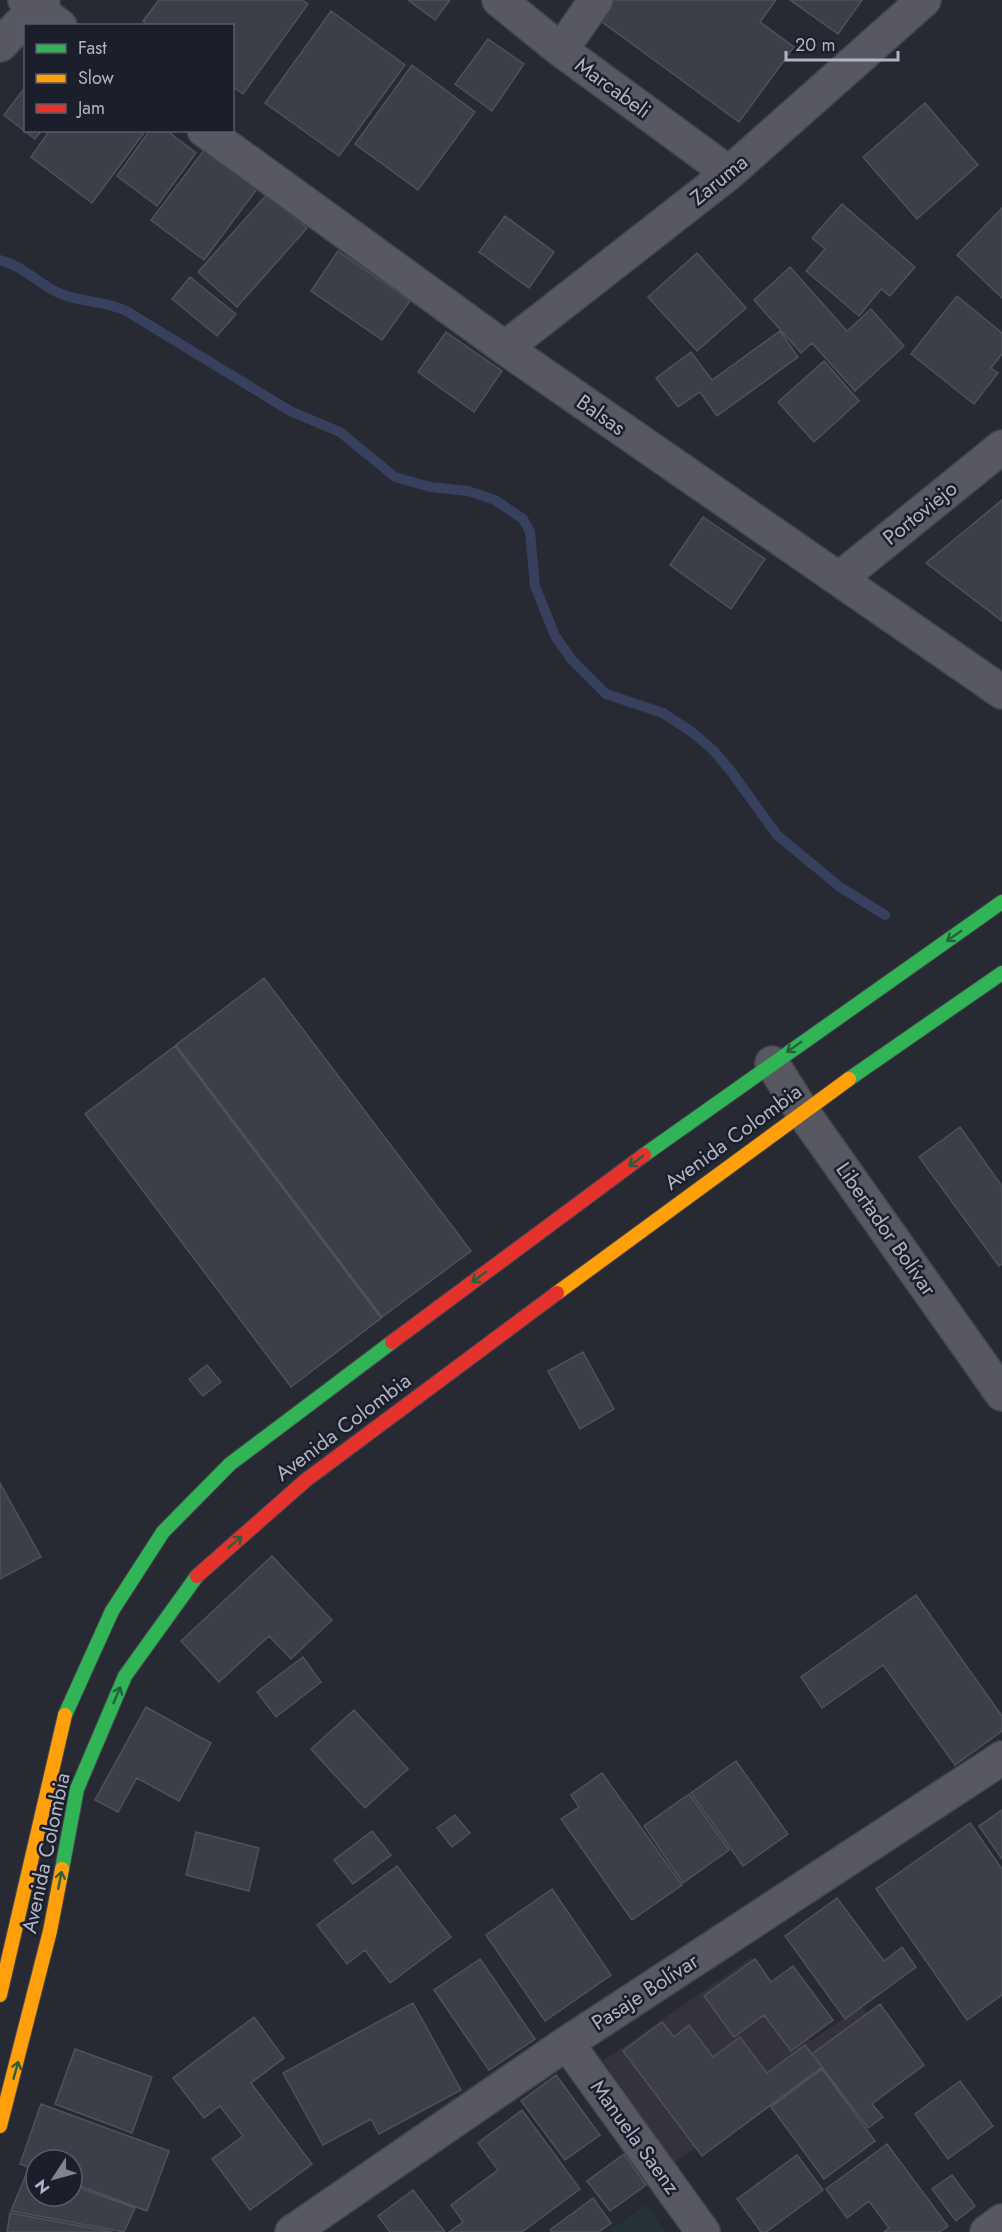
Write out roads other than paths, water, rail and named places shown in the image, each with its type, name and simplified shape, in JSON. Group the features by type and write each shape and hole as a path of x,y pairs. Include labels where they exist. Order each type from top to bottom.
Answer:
{"main road":[{"name":"Avenida Colombia","path":"0,1995 67,1708 112,1611 163,1532 230,1464 528,1240 772,1063 1002,902"},
{"name":"Avenida Colombia","path":"0,2126 50,1931 77,1789 124,1676 196,1576 306,1480 802,1111 1002,973"}],"street":[{"name":"Marcabeli","path":"499,0 561,50 729,173"},
{"path":"561,50 596,0"},
{"name":"Zaruma","path":"505,348 729,173 924,0"},
{"path":"0,45 40,8"},
{"name":"Balsas","path":"207,132 505,348 1002,692"},
{"name":"Portoviejo","path":"839,579 1002,447"},
{"name":"Libertador Bolívar","path":"772,1063 802,1111 1002,1394"},
{"name":"Pasaje Bolívar","path":"292,2232 567,2043 1002,1758"},
{"name":"Manuela Saenz","path":"567,2043 703,2232"},
{"path":"987,2232 1002,2221"}],"waterway":[{"path":"0,260 17,267 61,294 128,312 290,411 340,432 395,477 430,487 468,491 495,500 523,519 530,532 535,586 555,636 572,660 606,694 663,713 692,732 714,751 733,774 777,835 840,887 885,915"}]}
